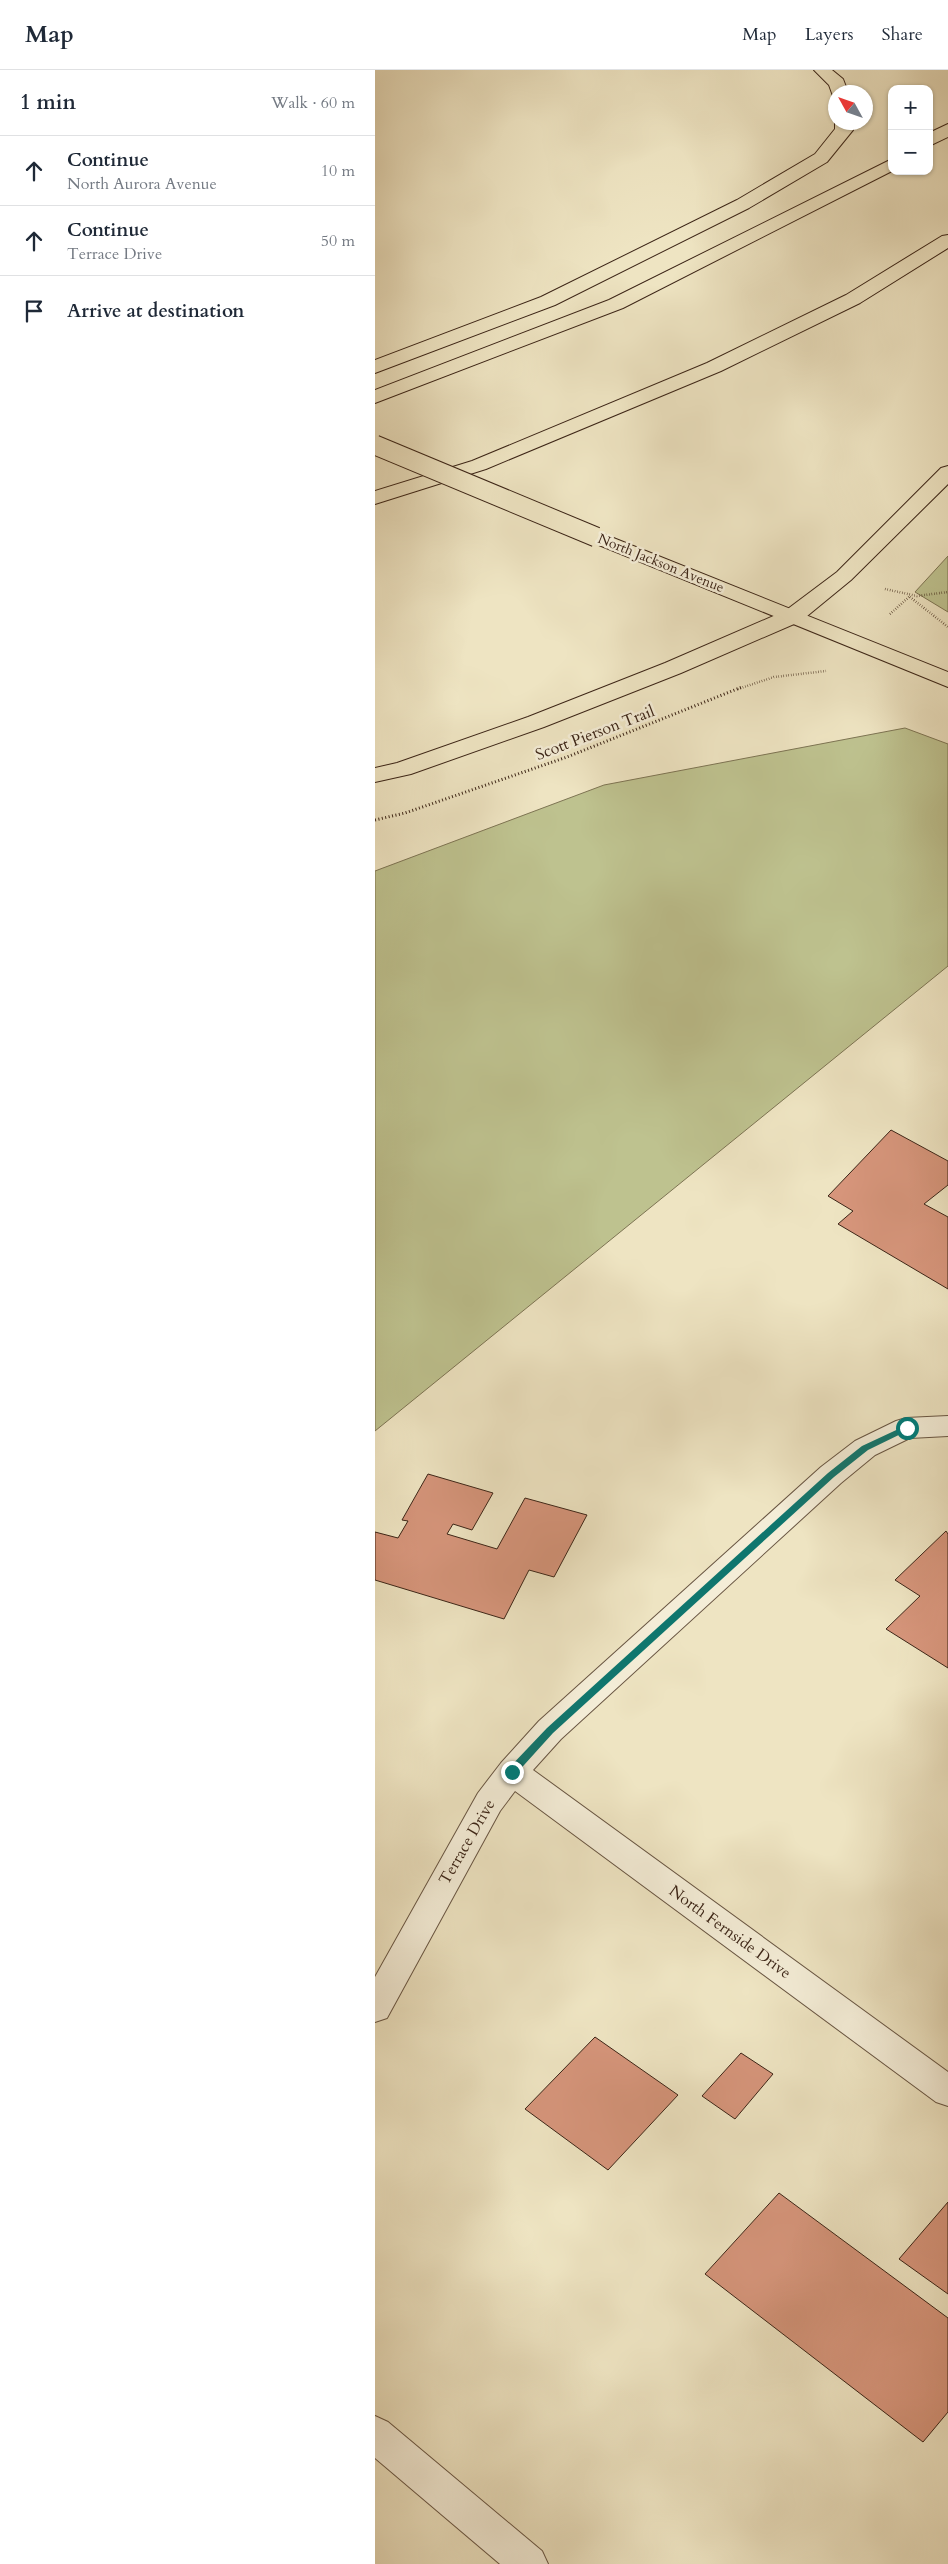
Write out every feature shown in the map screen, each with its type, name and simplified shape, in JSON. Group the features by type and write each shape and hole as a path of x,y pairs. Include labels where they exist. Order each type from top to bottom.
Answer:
{"main road":[{"path":"822,70 837,85"},
{"path":"933,138 948,129"},
{"path":"375,366 548,301 743,204 821,158 844,130"},
{"path":"375,397 616,304 888,166"},
{"path":"375,498 479,466 714,367 853,299 948,240"},
{"name":"North Jackson Avenue","path":"375,445 948,680"},
{"path":"375,775 403,769 536,722 673,668 793,616 844,576 948,472"}],"street":[{"name":"Terrace Drive","path":"375,2008 489,1802 512,1772 550,1730 831,1475 865,1448 907,1428 948,1426"},
{"name":"North Fernside Drive","path":"512,1772 948,2091"},
{"path":"375,2434 529,2564"}],"path":[{"path":"948,592 935,596 910,596 948,627"},
{"name":"Scott Pierson Trail","path":"375,820 405,813 567,757 722,694 774,677 823,673"}],"green space":[{"path":"948,556 948,612 915,592"},
{"path":"905,728 948,744 948,966 375,1431 375,871 604,785"}],"building":[{"path":"891,1130 948,1161 948,1185 924,1204 948,1217 948,1289 838,1224 853,1211 828,1196"},
{"path":"428,1474 493,1493 472,1530 453,1524 447,1534 497,1549 525,1498 587,1515 554,1577 529,1570 504,1619 375,1580 375,1532 398,1538 408,1521 402,1520"},
{"path":"946,1531 948,1534 948,1668 886,1629 920,1596 895,1580"},
{"path":"595,2037 678,2095 608,2170 525,2109"},
{"path":"741,2053 773,2074 735,2119 702,2096"},
{"path":"779,2193 948,2318 948,2412 923,2442 705,2274"},
{"path":"948,2202 948,2294 899,2259"}],"route":[{"path":"512,1772 550,1730 831,1475 865,1448 907,1428"}]}
